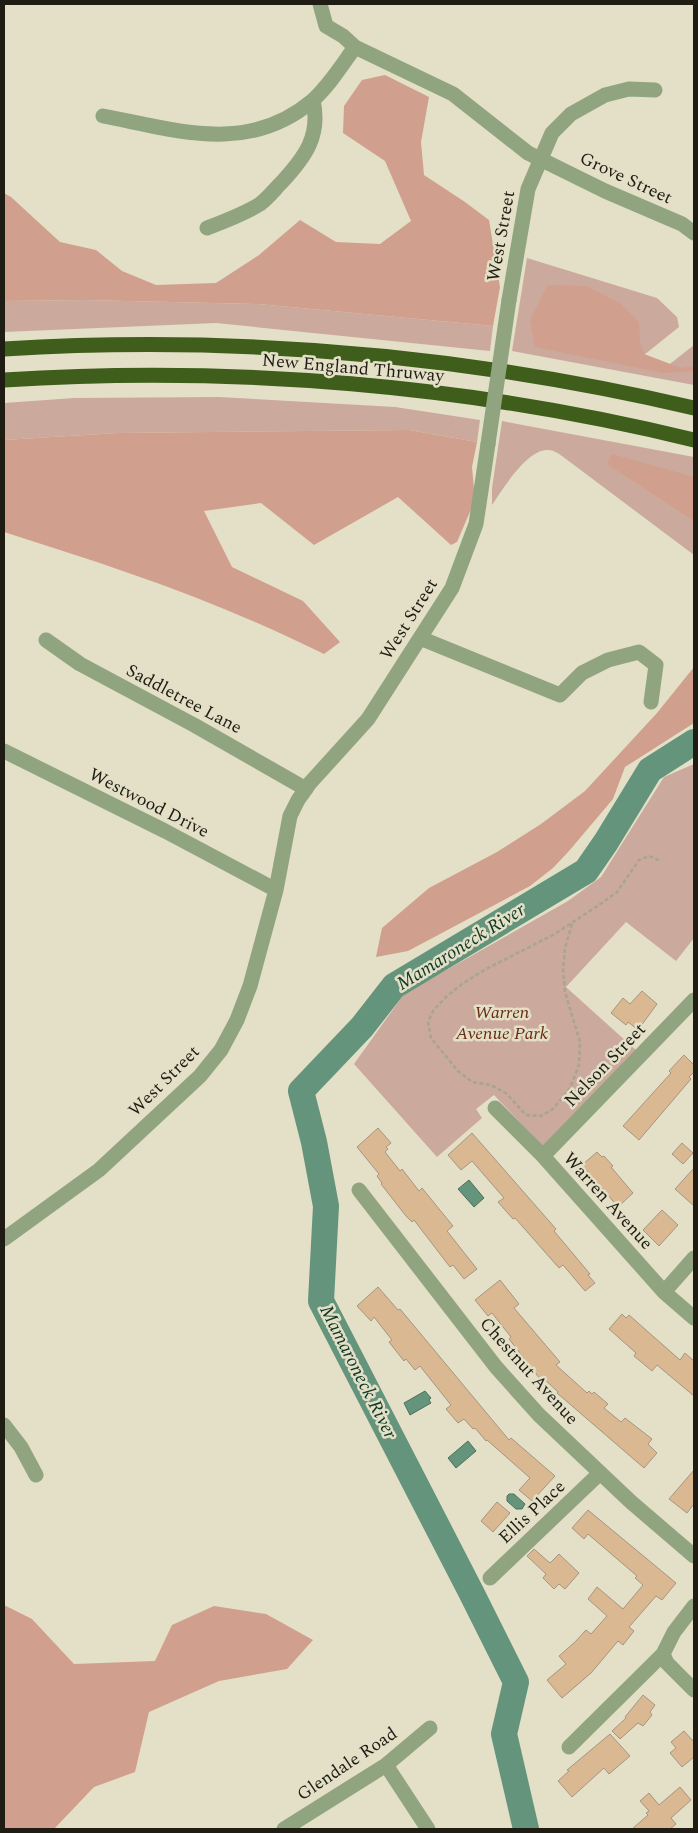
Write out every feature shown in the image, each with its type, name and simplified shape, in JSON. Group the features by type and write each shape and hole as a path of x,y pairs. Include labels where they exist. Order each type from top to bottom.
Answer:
{"highway":[{"name":"New England Thruway","path":"4,349 188,345 286,348 349,353 456,364 511,372 614,390 694,408"},
{"name":"New England Thruway","path":"4,380 175,376 292,380 355,385 452,395 516,405 612,422 694,440"}],"street":[{"path":"320,4 326,26 343,36 355,47 453,94 528,153 541,159"},
{"path":"103,116 192,134 225,135 250,132 284,121 313,100 355,47"},
{"name":"West Street","path":"4,1239 99,1170 200,1076 221,1050 237,1020 250,986 276,890 290,816 310,783 368,719 452,588 476,524 509,300 528,189 552,133 571,114 605,95 629,89 655,90"},
{"path":"207,228 237,216 261,203 303,158 313,135 316,117 313,100"},
{"name":"Grove Street","path":"541,159 605,191 682,224 694,233"},
{"path":"420,638 560,694 582,673 608,660 639,652 656,664 650,702"},
{"name":"Saddletree Lane","path":"46,640 80,664 194,724 306,789"},
{"name":"Westwood Drive","path":"4,751 164,831 276,890"},
{"name":"Nelson Street","path":"543,1156 694,1000"},
{"name":"Warren Avenue","path":"495,1108 543,1156 664,1292 694,1318"},
{"name":"Chestnut Avenue","path":"359,1190 496,1367 539,1415 631,1502 694,1556"},
{"path":"664,1292 694,1258"},
{"path":"4,1425 21,1447 36,1475"},
{"name":"Ellis Place","path":"490,1578 600,1473"},
{"path":"569,1746 663,1654 674,1632 694,1606"},
{"path":"663,1654 667,1663 694,1690"},
{"name":"Glendale Road","path":"284,1829 386,1765 430,1728"},
{"path":"386,1765 428,1829"}],"path":[{"path":"572,924 564,948 563,969 565,992 580,1042 579,1066 570,1088 553,1110 541,1116 526,1116 507,1094 491,1085 472,1082 458,1071 431,1038 428,1022 433,1011 462,984 486,969 572,924 617,892 639,860 649,856 662,861"}],"green space":[{"path":"527,258 657,298 677,317 679,327 644,355 666,367 694,345 694,385 512,351"},
{"path":"85,300 258,304 493,326 490,351 216,323 4,332 4,301"},
{"path":"219,397 395,407 480,420 477,442 409,430 117,433 4,440 4,403 74,398"},
{"path":"502,421 694,457 694,555 562,456 548,450 540,451 524,463 509,480 492,505 492,488"},
{"name":"Warren Avenue Park","path":"694,764 694,938 676,961 626,922 566,987 637,1051 544,1148 494,1095 476,1109 482,1118 437,1157 354,1064 404,994 568,901 601,877 664,777"}],"shaded area":[{"path":"385,75 429,97 421,142 424,175 489,220 500,287 493,326 258,304 85,300 4,301 4,193 11,197 60,242 96,250 122,271 156,285 216,283 259,255 300,220 336,242 380,244 411,221 385,161 343,133 344,106 362,80"},
{"path":"548,285 586,286 621,304 639,322 640,342 644,354 681,368 694,366 694,371 663,373 535,347 530,320"},
{"path":"409,430 477,442 472,467 475,500 457,542 451,545 398,497 314,545 261,503 204,511 232,567 303,601 340,642 324,654 264,626 162,585 4,532 4,440 117,433"},
{"path":"612,454 694,477 694,521 607,464"},
{"path":"694,667 694,723 625,767 613,799 553,868 530,886 408,951 376,957 382,928 429,888 497,852 541,824 585,791 657,713"},
{"path":"469,1180 484,1198 474,1207 458,1189"},
{"path":"425,1391 431,1398 429,1400 431,1403 410,1415 404,1403"},
{"path":"468,1441 476,1451 456,1468 448,1458"},
{"path":"509,1494 514,1494 525,1504 522,1509 516,1509 507,1501"},
{"path":"4,1605 32,1619 74,1664 155,1661 172,1625 214,1606 266,1614 313,1640 287,1669 219,1681 149,1712 135,1772 94,1787 54,1829 4,1829"}],"building":[{"path":"642,991 657,1004 638,1030 628,1022 626,1025 611,1013 623,998 630,1004"},
{"path":"684,1055 694,1065 694,1072 689,1077 691,1079 639,1140 623,1126 671,1073 669,1071"},
{"path":"378,1128 391,1143 386,1147 388,1149 385,1152 400,1171 402,1169 419,1191 422,1188 453,1226 447,1231 477,1269 464,1279 453,1265 450,1267 414,1220 412,1222 406,1216 381,1184 377,1176 379,1174 357,1147"},
{"path":"472,1133 556,1229 554,1231 590,1274 588,1275 595,1283 585,1291 563,1265 559,1268 515,1218 513,1219 498,1202 504,1198 472,1161 461,1170 448,1155"},
{"path":"682,1143 693,1153 683,1164 672,1154"},
{"path":"597,1152 602,1157 604,1156 613,1166 611,1167 633,1193 618,1207 582,1165"},
{"path":"694,1168 694,1206 675,1189"},
{"path":"662,1210 678,1225 659,1246 643,1230"},
{"path":"500,1280 519,1304 514,1308 560,1362 556,1365 587,1393 589,1391 592,1394 594,1392 608,1404 604,1408 621,1422 625,1418 652,1439 648,1444 657,1453 644,1468 557,1393 542,1377 540,1379 509,1339 511,1337 492,1313 488,1316 475,1300"},
{"path":"378,1287 398,1310 400,1309 509,1440 511,1438 555,1476 532,1501 519,1490 530,1478 486,1441 464,1419 458,1423 446,1409 451,1405 420,1366 415,1370 406,1359 404,1361 389,1342 392,1340 374,1317 371,1321 357,1306"},
{"path":"622,1314 626,1318 629,1315 680,1360 685,1353 694,1361 694,1396 657,1365 652,1371 634,1356 636,1353 609,1329"},
{"path":"694,1470 694,1504 687,1513 669,1499"},
{"path":"497,1502 510,1513 493,1532 481,1521"},
{"path":"588,1510 676,1583 662,1600 656,1596 629,1627 634,1631 623,1645 618,1641 591,1673 562,1698 547,1680 566,1664 559,1656 586,1630 591,1634 607,1616 588,1599 597,1587 623,1609 643,1585 635,1578 637,1576 588,1534 584,1539 572,1528"},
{"path":"534,1549 550,1563 559,1554 579,1573 565,1589 559,1584 554,1589 543,1578 546,1574 527,1556"},
{"path":"643,1695 655,1705 650,1712 652,1715 643,1726 638,1723 620,1739 612,1731 626,1718"},
{"path":"684,1731 694,1742 694,1757 682,1767 670,1753 676,1748 671,1742"},
{"path":"610,1734 630,1756 609,1774 604,1768 572,1797 558,1781 569,1771 567,1770"},
{"path":"680,1787 691,1800 671,1818 676,1824 670,1829 632,1829 648,1815 646,1813 649,1811 640,1801 649,1793 659,1805"}],"waterway":[{"name":"Mamaroneck River","path":"526,1829 504,1734 516,1682 321,1301 326,1206 314,1142 301,1091 362,1027 394,986 586,871 650,770 694,742"}]}
